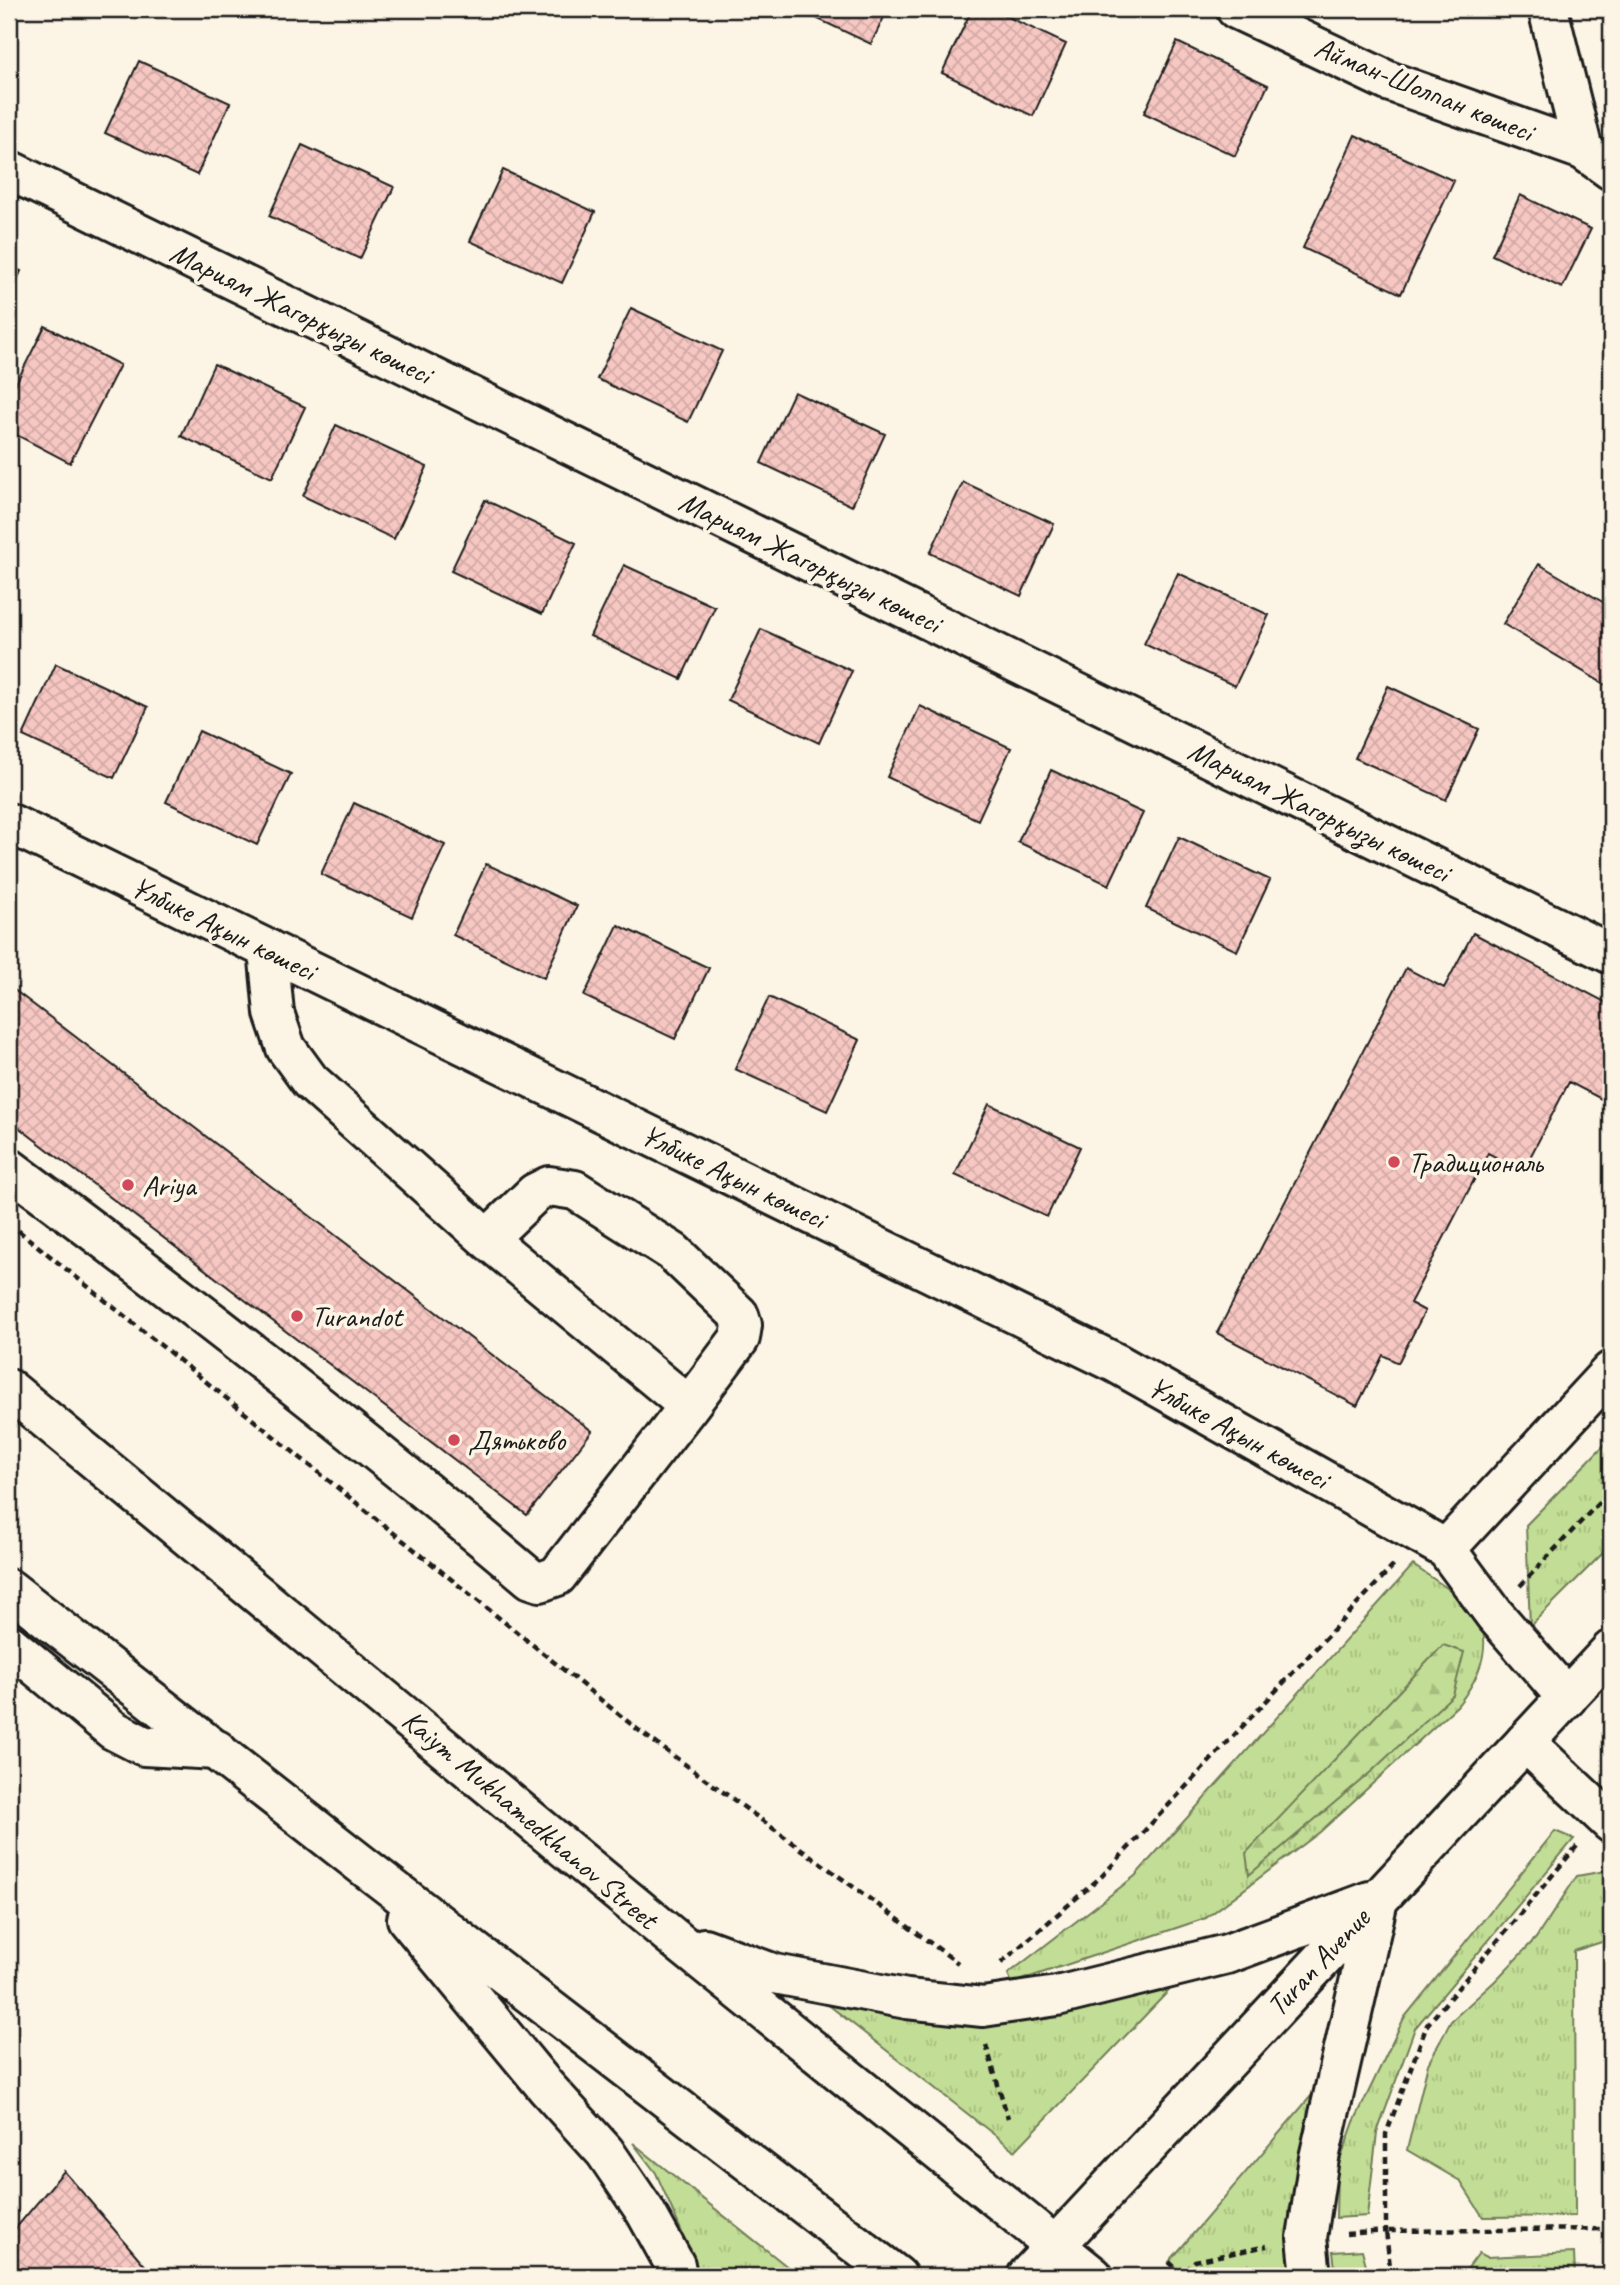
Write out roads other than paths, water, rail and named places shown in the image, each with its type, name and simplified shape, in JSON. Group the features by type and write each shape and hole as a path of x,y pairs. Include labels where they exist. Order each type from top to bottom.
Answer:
{"main road":[{"name":"Айман-Шолпан көшесі","path":"1236,9 1388,81 1597,160"},
{"path":"1548,9 1597,160"},
{"name":"Мариям Жагорқызы көшесі","path":"9,170 1611,954"},
{"name":"Ұлбике Ақын көшесі","path":"9,824 1116,1363 1434,1542"},
{"path":"268,949 274,1013 286,1048 310,1081 487,1238 690,1406"},
{"path":"9,1168 108,1242 458,1518 531,1579 540,1582 566,1568 740,1338 742,1325 739,1315 673,1252 575,1190 549,1186 535,1193 487,1238"},
{"path":"1567,1698 1434,1542 1611,1371"},
{"name":"Kaiym Mukhamedkhanov Street","path":"11,1385 670,1935 1093,2276"},
{"path":"9,1589 366,1868 897,2276"},
{"path":"9,1644 84,1709 144,1746 216,1750"},
{"name":"Turan Avenue","path":"1027,2276 1611,1650"},
{"path":"1525,1742 1611,1824"},
{"path":"366,1868 546,2087 605,2152 645,2211 675,2265 677,2276"},
{"path":"670,1935 775,1975 907,1999 983,2007 1057,1996 1227,1954 1378,1898"},
{"path":"1311,2276 1307,2238 1318,2158 1378,1898"}],"place":[{"name":"Традициональ","path":"1394,1162"},
{"name":"Ariya","path":"128,1185"},
{"name":"Turandot","path":"297,1316"},
{"name":"Дятьково","path":"454,1440"}]}
